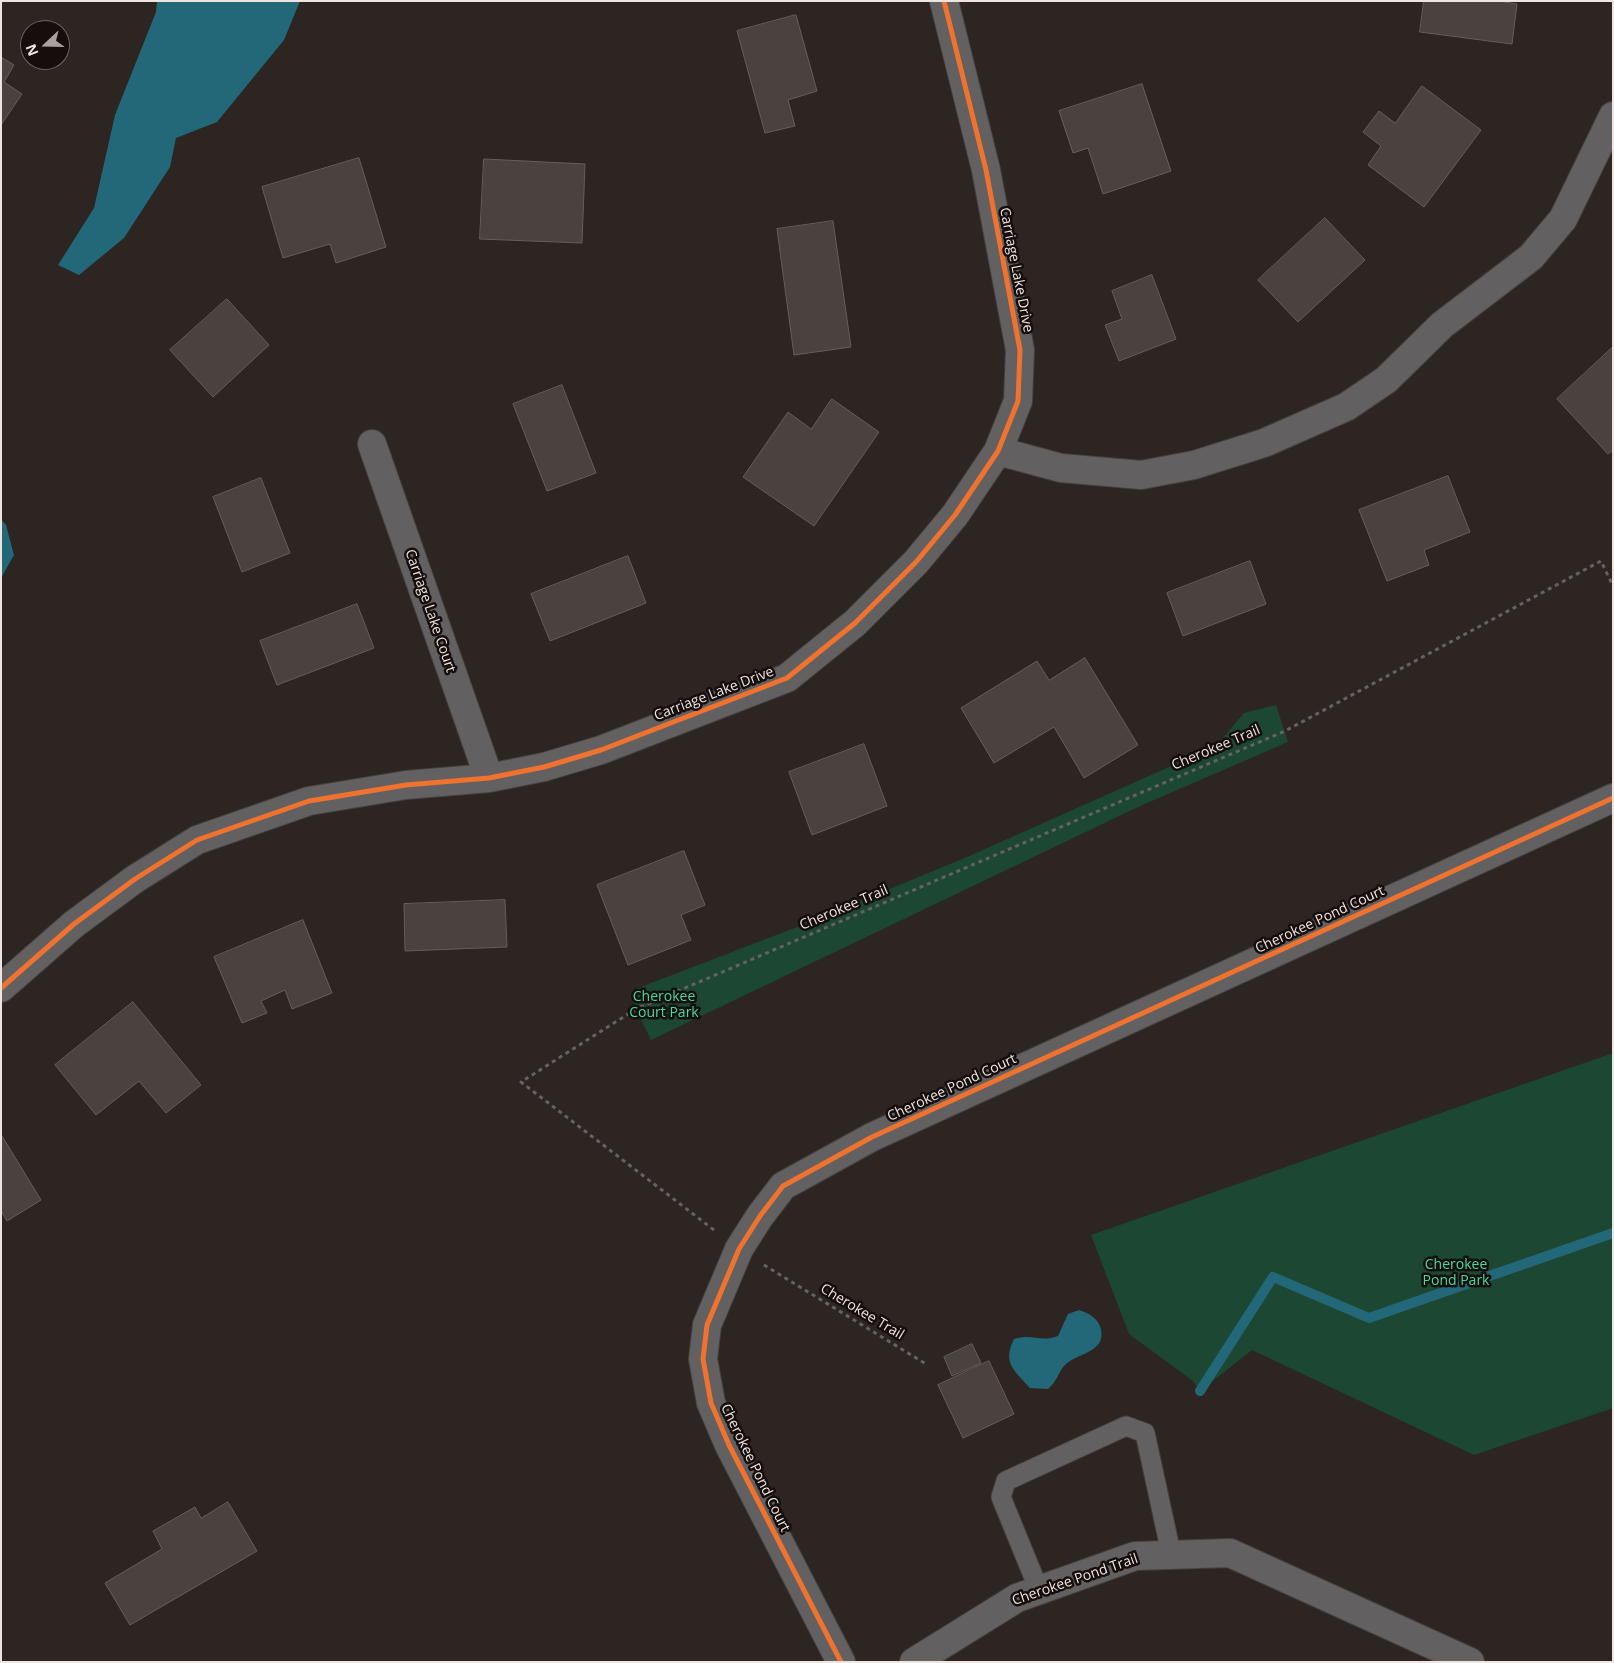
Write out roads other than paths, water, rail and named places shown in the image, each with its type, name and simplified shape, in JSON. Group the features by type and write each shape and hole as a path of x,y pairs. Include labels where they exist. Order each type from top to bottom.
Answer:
{"street":[{"name":"Carriage Lake Drive","path":"1,988 74,924 135,879 197,840 309,801 406,785 488,778 544,767 600,750 787,678 855,623 916,562 955,515 998,452 1018,400 1020,350 986,170 944,1"},
{"path":"998,452 1061,468 1141,475 1194,465 1264,443 1346,407 1386,380 1442,325 1531,257 1563,219 1613,116"},
{"name":"Carriage Lake Court","path":"372,444 488,778"},
{"name":"Cherokee Pond Court","path":"840,1662 729,1445 711,1403 703,1359 707,1325 739,1249 783,1186 872,1138 1613,798"},
{"name":"Cherokee Pond Trail","path":"914,1662 1017,1598 1134,1556 1230,1553 1470,1662"}],"lane":[{"path":"1039,1590 1001,1497 1006,1481 1126,1426 1145,1433 1171,1554"}],"water":[{"path":"157,1 300,1 284,40 217,122 176,138 170,167 124,238 79,275 58,265 94,208 115,115 156,12"},
{"path":"1,519 6,525 14,555 1,578"},
{"path":"1079,1310 1090,1315 1098,1322 1101,1329 1099,1343 1089,1352 1075,1358 1063,1367 1048,1389 1030,1388 1015,1371 1010,1360 1009,1354 1014,1339 1027,1337 1046,1339 1058,1336 1068,1314"}],"waterway":[{"path":"1200,1391 1273,1277 1369,1318 1613,1233"}],"park label":[{"name":"Cherokee Court Park","path":"664,1006"},
{"name":"Cherokee Pond Park","path":"1456,1274"}]}
